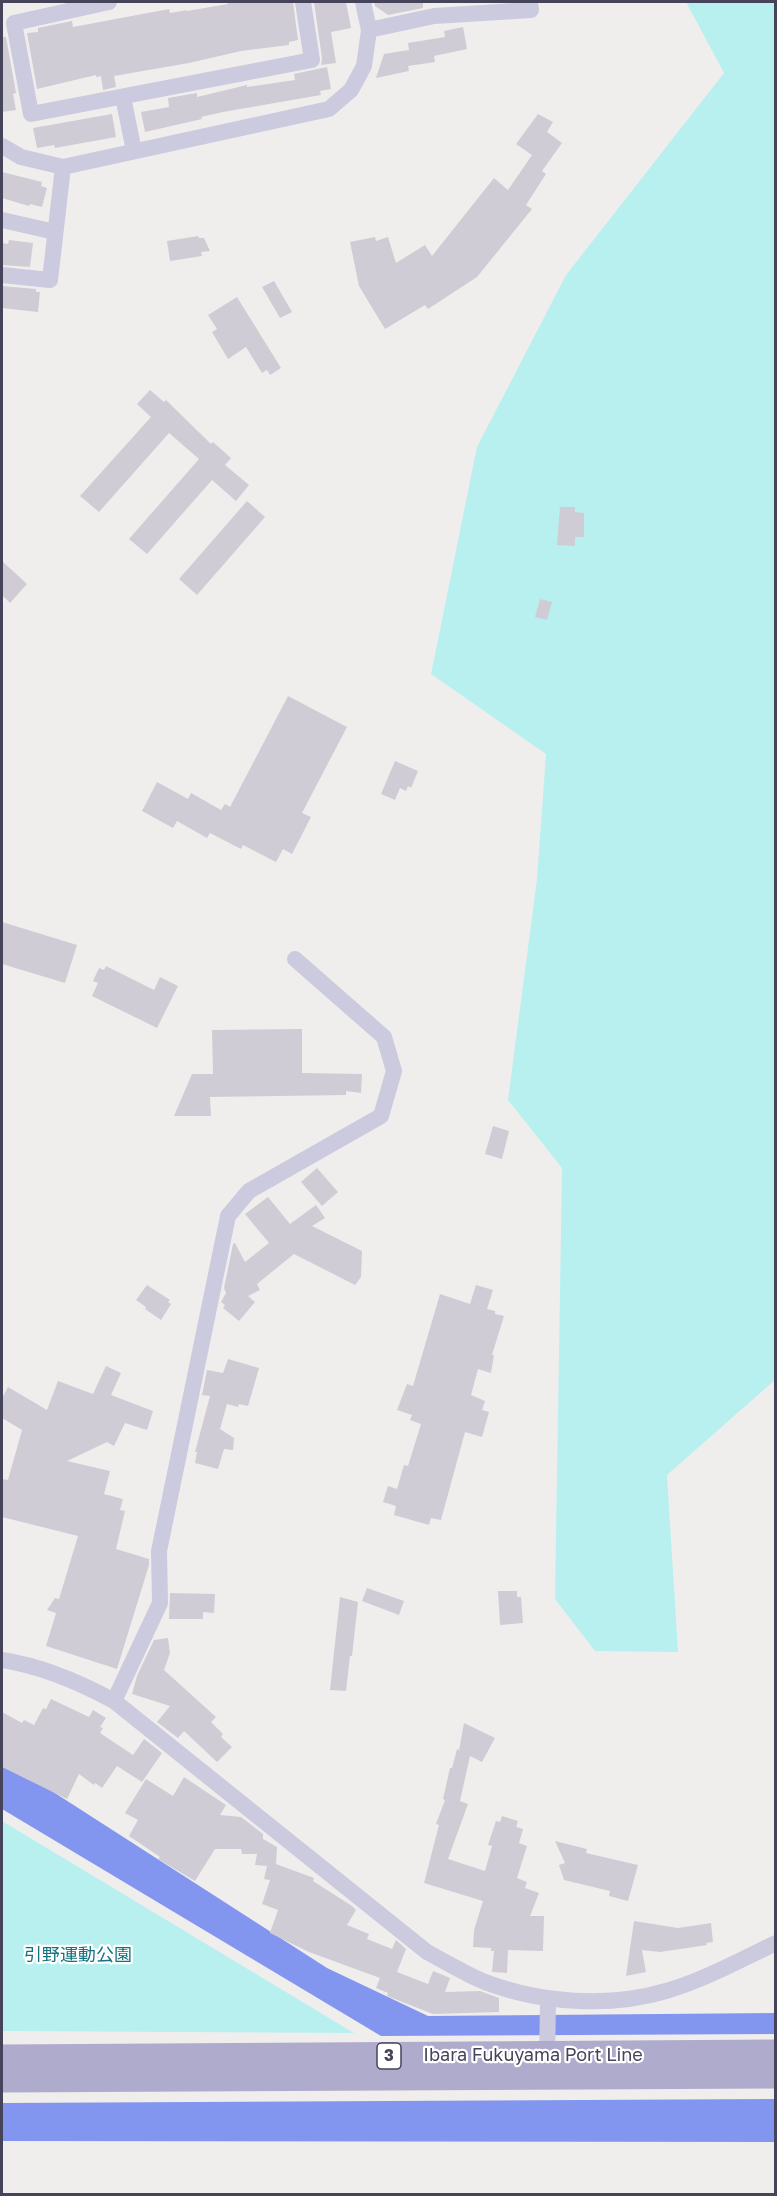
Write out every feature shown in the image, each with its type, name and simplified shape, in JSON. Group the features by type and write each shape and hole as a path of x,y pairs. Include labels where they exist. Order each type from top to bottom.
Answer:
{"main road":[{"name":"Ibara Fukuyama Port Line","path":"2,2058 547,2057 776,2053"},
{"name":"Ibara Fukuyama Port Line","path":"2,2079 547,2057 776,2075"}],"street":[{"path":"109,2 80,4 14,23 31,114 312,60 303,2"},
{"path":"2,146 21,157 63,167 329,109 351,90 364,66 369,30 363,2"},
{"path":"369,30 432,9 531,10 530,2"},
{"path":"123,97 134,151"},
{"path":"2,275 50,280 63,167"},
{"path":"2,220 55,231"},
{"path":"114,1701 160,1603 159,1551 228,1216 249,1191 381,1116 394,1071 384,1037 295,960"},
{"path":"2,1660 22,1663 81,1683 114,1701 427,1952 483,1981 548,2004 627,1999 665,1991 703,1977 776,1943"},
{"path":"547,2057 548,2004"}],"green space":[{"path":"686,2 775,2 775,1380 667,1475 678,1652 595,1651 555,1599 562,1168 508,1100 537,879 546,754 431,674 477,447 566,275 724,73"},
{"name":"引野運動公園","path":"2,1821 354,2033 2,2031"}],"water":[{"path":"2,1759 327,1968 428,2016 775,2013 775,2034 381,2036 2,1809"},
{"path":"775,2099 775,2142 2,2141 2,2103"}],"building":[{"path":"228,2 293,2 298,40 289,42 289,45 241,51 114,76 116,87 103,90 101,76 96,77 96,75 37,89 27,33 38,32 38,28 72,21 73,27 169,9 170,13 187,11 228,4"},
{"path":"314,2 346,2 351,28 331,32 336,63 321,65"},
{"path":"374,2 423,2 423,8 388,15 375,6"},
{"path":"463,27 467,49 434,56 435,62 408,66 409,71 376,78 384,54 409,50 408,43 445,37 444,31"},
{"path":"2,37 6,37 16,93 13,94 16,110 2,112"},
{"path":"327,67 331,89 320,91 321,95 223,112 145,132 141,112 169,107 168,98 197,93 197,97 247,85 247,87 295,80 294,74"},
{"path":"112,114 116,137 55,148 54,145 37,148 33,128"},
{"path":"538,114 553,122 547,132 562,143 542,171 546,174 526,205 532,209 477,277 428,309 425,305 385,329 359,286 350,242 375,237 376,241 388,237 396,263 425,245 432,256 494,178 508,190 532,155 516,144"},
{"path":"2,172 42,182 41,186 47,188 42,207 30,204 29,206 2,198"},
{"path":"198,236 204,238 210,251 201,252 202,256 170,261 167,241"},
{"path":"9,240 33,243 30,267 2,265 2,243 8,244"},
{"path":"274,281 292,312 280,318 262,287"},
{"path":"2,286 36,289 36,292 40,292 38,312 2,308"},
{"path":"237,297 281,368 270,375 267,370 262,373 246,347 228,359 212,332 217,329 208,315"},
{"path":"150,390 164,402 166,400 211,444 213,442 231,458 225,465 249,485 236,501 212,480 147,554 129,539 199,459 169,433 99,512 80,496 151,417 137,404"},
{"path":"247,501 265,517 197,595 179,579"},
{"path":"560,507 575,507 575,512 584,513 584,537 575,537 575,546 557,545"},
{"path":"2,561 27,584 10,603 2,595"},
{"path":"540,599 552,602 547,620 535,617"},
{"path":"288,696 347,727 302,813 311,817 292,854 283,849 276,862 243,845 241,849 210,833 207,838 177,821 173,828 142,811 157,782 188,799 191,793 221,810 225,804 230,807"},
{"path":"395,761 418,771 411,788 408,786 406,791 400,788 395,800 381,794"},
{"path":"2,922 77,945 65,983 2,964"},
{"path":"106,966 154,990 160,977 178,986 157,1028 92,996 98,983 93,981 99,968 104,970"},
{"path":"302,1029 302,1073 362,1074 361,1093 346,1091 346,1095 210,1097 211,1116 174,1116 192,1074 213,1074 212,1030"},
{"path":"493,1126 509,1131 502,1159 485,1154"},
{"path":"317,1168 338,1192 322,1206 301,1182"},
{"path":"268,1197 290,1224 316,1205 325,1218 312,1226 362,1251 361,1277 355,1285 294,1254 257,1284 260,1290 248,1296 255,1302 239,1321 223,1308 225,1305 221,1302 226,1293 224,1288 233,1244 235,1243 245,1262 269,1243 245,1214"},
{"path":"147,1285 170,1300 168,1302 171,1304 161,1320 136,1300"},
{"path":"476,1285 493,1290 487,1309 504,1316 492,1355 494,1355 491,1373 478,1369 471,1395 485,1401 482,1410 489,1412 482,1437 465,1432 441,1520 431,1518 429,1525 394,1515 396,1506 383,1502 388,1486 397,1489 404,1465 408,1466 421,1424 410,1420 412,1415 397,1410 407,1384 413,1386 440,1294 470,1304"},
{"path":"228,1359 259,1368 248,1406 239,1404 238,1407 227,1404 220,1429 234,1438 233,1450 224,1449 218,1469 195,1463 197,1452 195,1452 210,1396 202,1395 207,1370 223,1373"},
{"path":"106,1366 121,1373 111,1395 153,1411 147,1430 125,1423 114,1446 107,1442 67,1461 110,1471 104,1494 123,1499 120,1510 125,1511 116,1549 149,1559 117,1669 46,1646 56,1613 47,1610 55,1598 59,1599 78,1536 2,1517 2,1479 8,1480 22,1430 2,1418 2,1398 8,1387 47,1410 58,1381 93,1394"},
{"path":"367,1588 404,1601 399,1615 362,1601"},
{"path":"498,1591 517,1591 517,1597 521,1597 523,1623 500,1625"},
{"path":"170,1593 215,1594 214,1613 203,1612 203,1619 169,1619"},
{"path":"340,1597 358,1602 346,1691 330,1690"},
{"path":"168,1638 170,1653 164,1670 216,1717 211,1722 223,1734 221,1737 232,1747 217,1762 184,1731 178,1738 157,1722 170,1706 132,1694 137,1676 154,1640"},
{"path":"51,1699 89,1717 93,1710 106,1718 100,1727 103,1728 100,1733 133,1755 144,1739 162,1753 142,1782 117,1766 102,1788 79,1774 67,1799 2,1767 2,1712 22,1723 24,1720 34,1725"},
{"path":"464,1723 495,1738 482,1762 470,1756 460,1801 468,1804 448,1859 485,1871 492,1846 488,1845 496,1821 500,1822 502,1816 518,1821 516,1827 523,1829 519,1843 527,1846 517,1878 527,1882 525,1888 539,1893 530,1916 544,1916 543,1951 508,1950 507,1973 492,1972 494,1951 491,1951 491,1948 473,1947 474,1930 483,1901 424,1883 439,1825 436,1824 445,1800 443,1799 450,1768 452,1768 457,1749 459,1750"},
{"path":"184,1777 226,1805 220,1815 241,1817 263,1834 263,1839 277,1847 276,1864 314,1878 313,1881 352,1906 356,1910 347,1925 369,1934 367,1939 392,1949 396,1940 406,1949 397,1972 428,1984 433,1971 450,1978 445,1992 480,1991 499,1998 499,2012 433,2014 387,1996 388,1993 376,1988 380,1978 309,1952 270,1933 278,1910 262,1904 270,1880 264,1879 267,1866 255,1865 257,1854 242,1854 241,1849 215,1849 195,1881 158,1859 160,1857 129,1836 138,1820 125,1813 146,1779 173,1796"},
{"path":"555,1841 587,1849 586,1853 638,1865 628,1901 609,1896 610,1891 564,1880 559,1865 565,1863"},
{"path":"634,1921 678,1928 711,1923 713,1942 706,1943 707,1945 660,1952 642,1950 646,1972 626,1976"}]}
